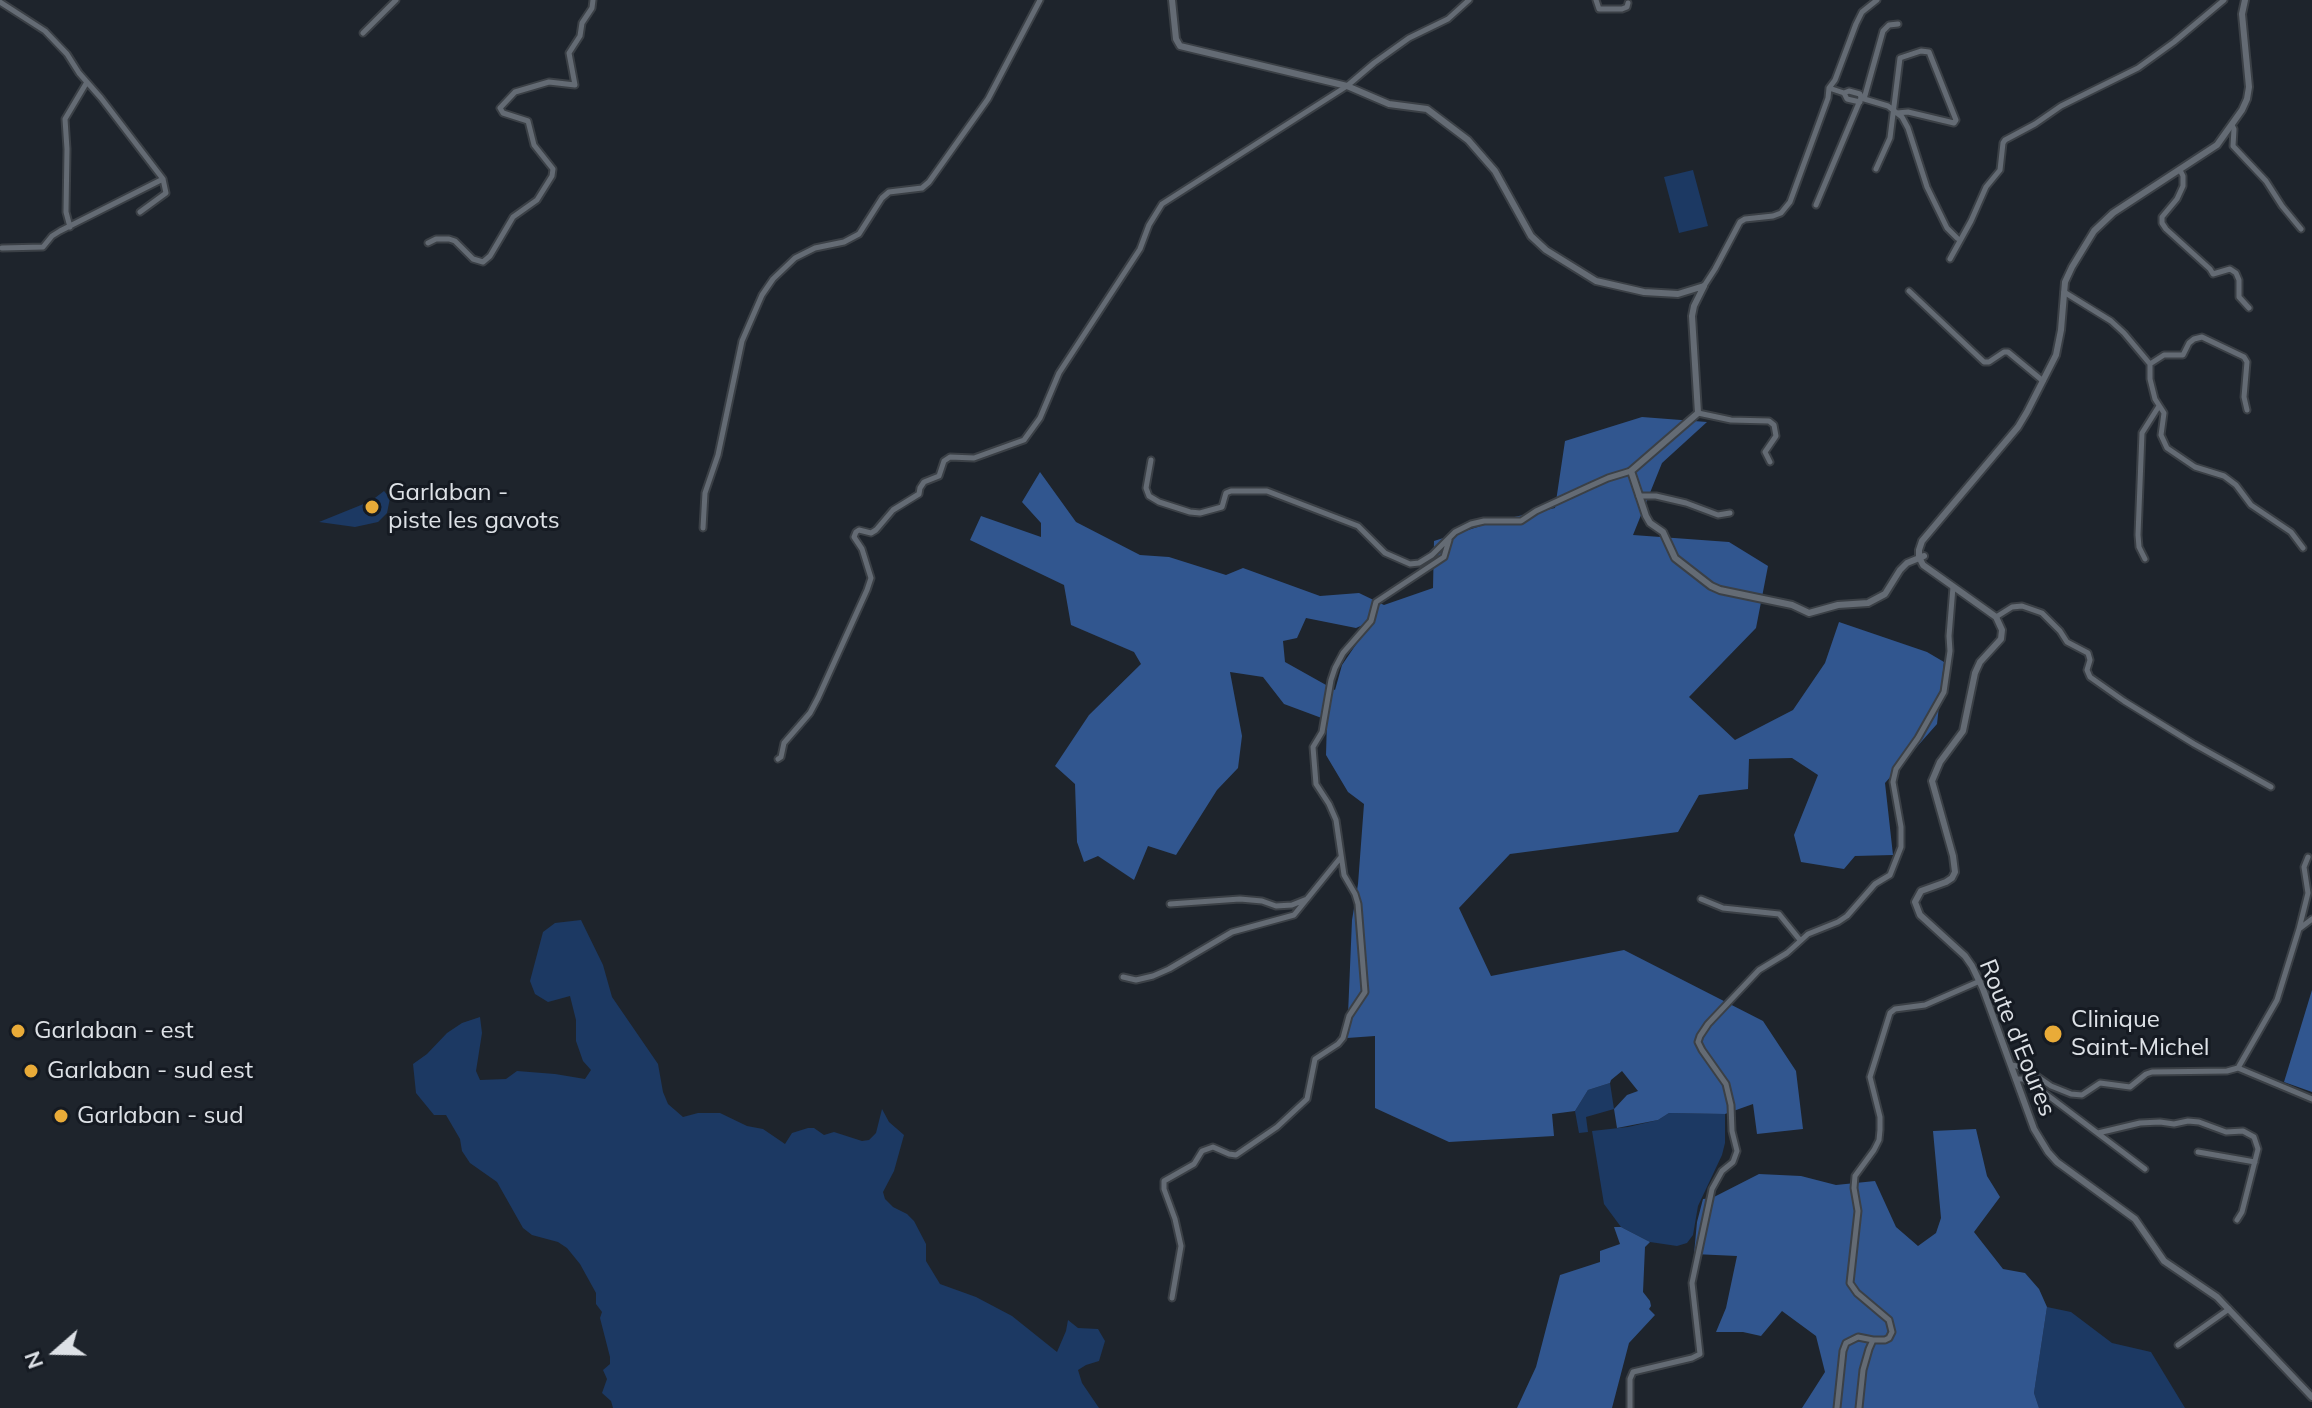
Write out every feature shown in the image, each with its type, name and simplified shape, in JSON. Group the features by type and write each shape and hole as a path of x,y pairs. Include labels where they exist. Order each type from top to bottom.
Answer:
{"street":[{"path":"363,33 396,0"},
{"path":"428,243 436,239 455,241 473,259 483,262 490,256 513,217 537,200 553,169 534,145 528,121 503,113 500,108 515,92 555,82 575,85 569,49 580,36 582,23 592,8 593,0"},
{"path":"703,528 705,493 718,455 742,341 762,295 773,279 795,258 859,234 889,192 922,188 929,182 988,99 1040,0"},
{"path":"1172,0 1176,39 1180,46 1347,86 1389,104 1427,109 1468,140 1495,171 1531,236 1546,250 1596,281 1644,292 1678,294 1704,286"},
{"path":"778,759 784,743 810,713 818,698 871,578 862,549 854,537 856,532 871,533 876,530 893,510 919,494 924,482 939,476 944,461 950,457 974,458 1024,440 1040,418 1059,373 1140,249 1149,225 1162,204 1347,86 1409,38 1448,19 1469,0"},
{"path":"1596,0 1599,9 1622,9 1628,3"},
{"path":"1698,413 1694,306 1740,222 1781,213 1790,202 1862,12 1877,0"},
{"path":"1950,259 1986,187 2000,170 2005,140 2061,106 2138,68 2224,0"},
{"path":"1921,557 1931,532 2018,427 2044,382 2056,355 2064,292 2072,267 2087,240 2104,219 2217,145 2232,125 2247,99 2249,89 2242,14 2245,0"},
{"path":"0,2 45,31 67,54 163,179 166,193 140,212"},
{"path":"1816,205 1861,98 1883,31 1889,25 1898,24"},
{"path":"1876,169 1890,138 1896,111 1900,58 1921,51 1929,52 1956,120 1954,123 1896,111"},
{"path":"70,227 66,212 65,119 87,82"},
{"path":"1831,89 1844,93 1847,99 1861,98 1896,111 1908,128 1927,187 1947,228 1957,238"},
{"path":"2232,125 2233,146 2266,181 2290,218 2301,229"},
{"path":"2180,170 2183,186 2162,217 2162,223 2213,274 2230,269 2236,273 2239,297 2249,308"},
{"path":"2,248 43,247 52,236 163,179"},
{"path":"1909,291 1984,362 2008,352 2044,382"},
{"path":"2064,292 2111,321 2150,364 2150,379 2164,413 2161,435 2167,448 2195,467 2224,476 2236,485 2251,505 2291,532 2303,548"},
{"path":"2150,364 2164,355 2183,355 2194,339 2202,337 2216,343 2244,357 2247,362 2244,397 2247,410"},
{"path":"2145,559 2138,535 2142,433 2159,406"},
{"path":"1698,413 1731,420 1769,421 1774,425 1776,436 1765,452 1770,462"},
{"path":"1151,460 1146,488 1149,496 1180,509 1200,513 1214,511 1222,507 1226,493 1231,491 1267,491 1358,526 1385,553 1410,564 1419,563 1432,555 1455,532 1484,521 1521,521 1588,487 1631,471 1698,413"},
{"path":"1631,471 1650,523 1663,532 1679,563 1720,590 1792,605 1804,612 1868,603 1885,594 1900,570 1912,559 1921,557"},
{"path":"1639,496 1656,496 1686,503 1718,515 1730,513"},
{"path":"1172,1298 1181,1246 1164,1181 1194,1164 1202,1151 1213,1147 1236,1155 1277,1127 1307,1099 1315,1059 1343,1038 1349,1016 1365,992 1358,904 1344,875 1336,820 1316,784 1313,747 1322,732 1331,680 1343,653 1371,621 1376,602 1444,557 1449,540"},
{"path":"1921,557 1936,574 1996,617 2012,607 2022,606 2042,613 2067,642 2088,653 2090,660 2087,670 2090,677 2147,716 2271,787"},
{"path":"1630,1408 1630,1379 1633,1372 1700,1354 1692,1283 1712,1189 1722,1171 1733,1162 1737,1151 1726,1084 1702,1050 1698,1042 1700,1036 1759,970 1787,953 1808,934 1847,916 1875,884 1890,875 1901,847 1901,827 1893,782 1896,769 1944,692 1950,651 1953,587"},
{"name":"Route d'Eoures","path":"1996,617 2002,630 2001,639 1980,662 1963,731 1940,762 1932,781 1955,872 1946,882 1921,891 1915,902 1920,915 1965,956 1980,981 2034,1129 2048,1152 2057,1162 2135,1219 2164,1261 2217,1297 2312,1397"},
{"path":"1123,977 1136,980 1153,976 1232,932 1294,915 1342,856"},
{"path":"2238,1068 2277,1000 2310,892 2304,867 2308,857"},
{"path":"1170,904 1240,899 1276,906 1292,905 1308,898"},
{"path":"1701,899 1723,908 1779,914 1800,940"},
{"path":"2299,929 2312,919"},
{"path":"1837,1408 1846,1343 1858,1337 1873,1340 1889,1338 1892,1332 1889,1320 1851,1286 1849,1274 1857,1221 1855,1176 1879,1140 1880,1117 1870,1077 1886,1020 1895,1009 1925,1005 1980,981"},
{"path":"2012,1065 2025,1068 2051,1086 2082,1095 2100,1083 2130,1087 2152,1072 2227,1071 2238,1068 2312,1099"},
{"path":"2017,1079 2034,1085 2145,1169"},
{"path":"2020,1089 2034,1085"},
{"path":"2098,1133 2140,1123 2174,1124 2188,1121 2226,1132 2243,1131 2254,1137 2258,1149 2242,1212 2237,1220"},
{"path":"2198,1152 2255,1162"},
{"path":"2178,1345 2230,1309"},
{"path":"1859,1408 1865,1358 1873,1340"}],"shaded area":[{"path":"1693,170 1708,226 1679,233 1664,177"},
{"path":"1642,417 1707,422 1662,463 1633,535 1729,542 1768,566 1756,628 1689,697 1735,740 1793,710 1825,663 1839,622 1927,652 1944,662 1937,724 1885,783 1893,855 1855,856 1844,869 1801,862 1794,835 1818,775 1792,758 1749,759 1748,789 1699,795 1678,832 1510,854 1459,908 1491,976 1624,950 1763,1021 1796,1071 1803,1129 1757,1134 1753,1104 1725,1114 1669,1113 1658,1120 1617,1128 1614,1109 1627,1095 1638,1091 1622,1071 1610,1083 1588,1090 1575,1111 1552,1114 1554,1136 1449,1142 1375,1108 1375,1036 1347,1038 1352,920 1364,804 1348,792 1326,755 1327,720 1284,704 1263,677 1230,672 1242,736 1238,768 1217,790 1176,855 1148,846 1134,880 1098,856 1084,862 1077,842 1075,784 1055,766 1089,715 1141,664 1134,652 1071,625 1064,585 970,540 981,516 1041,537 1041,523 1022,502 1040,472 1076,522 1140,555 1169,557 1226,575 1243,568 1320,596 1359,593 1384,605 1433,588 1434,541 1496,521 1555,508 1565,441","holes":["1306,618 1356,628 1372,621 1342,665 1335,690 1285,662 1283,641 1297,638"]},
{"name":"Garlaban - piste les gavots","path":"384,491 390,498 387,513 378,522 355,527 319,522 371,501"},
{"path":"581,920 603,965 612,997 658,1064 668,1104 683,1117 720,1113 747,1126 763,1129 785,1144 792,1133 808,1128 814,1128 824,1135 834,1132 862,1141 869,1140 876,1133 882,1109 889,1122 904,1135 894,1171 883,1192 885,1199 914,1221 926,1244 926,1261 940,1284 976,1297 1012,1316 1057,1352 1068,1320 1078,1328 1098,1329 1105,1341 1099,1361 1078,1370 1082,1383 1099,1408 613,1408 611,1401 602,1393 607,1379 603,1370 610,1364 610,1357 600,1318 602,1312 596,1304 596,1293 580,1264 558,1242 532,1235 523,1228 497,1182 470,1163 446,1115 434,1115 416,1093 413,1064 447,1033 462,1023 480,1017 482,1033 476,1071 480,1080 506,1079 517,1071 585,1079 591,1070 583,1061 576,1041 576,1020 570,996 548,1002 535,994 530,981 543,932 555,923"},
{"path":"2312,990 2312,1092 2284,1082"},
{"path":"1610,1083 1614,1109 1586,1117 1588,1132 1579,1133 1575,1111 1588,1090"},
{"path":"1669,1113 1725,1114 1722,1155 1698,1206 1693,1235 1687,1243 1677,1246 1650,1242 1621,1227 1604,1204 1592,1131 1658,1120"},
{"path":"1976,1129 1987,1176 2000,1197 1974,1232 2003,1269 2025,1273 2039,1289 2047,1307 2034,1393 2039,1408 1802,1408 1825,1372 1816,1336 1782,1311 1761,1336 1716,1332 1726,1308 1737,1256 1694,1254 1703,1199 1712,1198 1759,1174 1801,1176 1836,1185 1875,1181 1896,1227 1918,1246 1936,1233 1941,1218 1933,1131"},
{"path":"1614,1227 1621,1227 1650,1242 1645,1247 1643,1292 1650,1301 1649,1309 1655,1315 1629,1343 1612,1408 1517,1408 1536,1367 1560,1275 1600,1262 1600,1251 1620,1244"},
{"path":"2047,1307 2071,1312 2112,1343 2151,1352 2185,1408 2039,1408 2034,1393"}],"place":[{"name":"Garlaban - piste les gavots","path":"372,507"},
{"name":"Garlaban - est","path":"18,1031"},
{"name":"Clinique Saint-Michel","path":"2053,1034"},
{"name":"Garlaban - sud est","path":"31,1071"},
{"name":"Garlaban - sud","path":"61,1116"}]}
